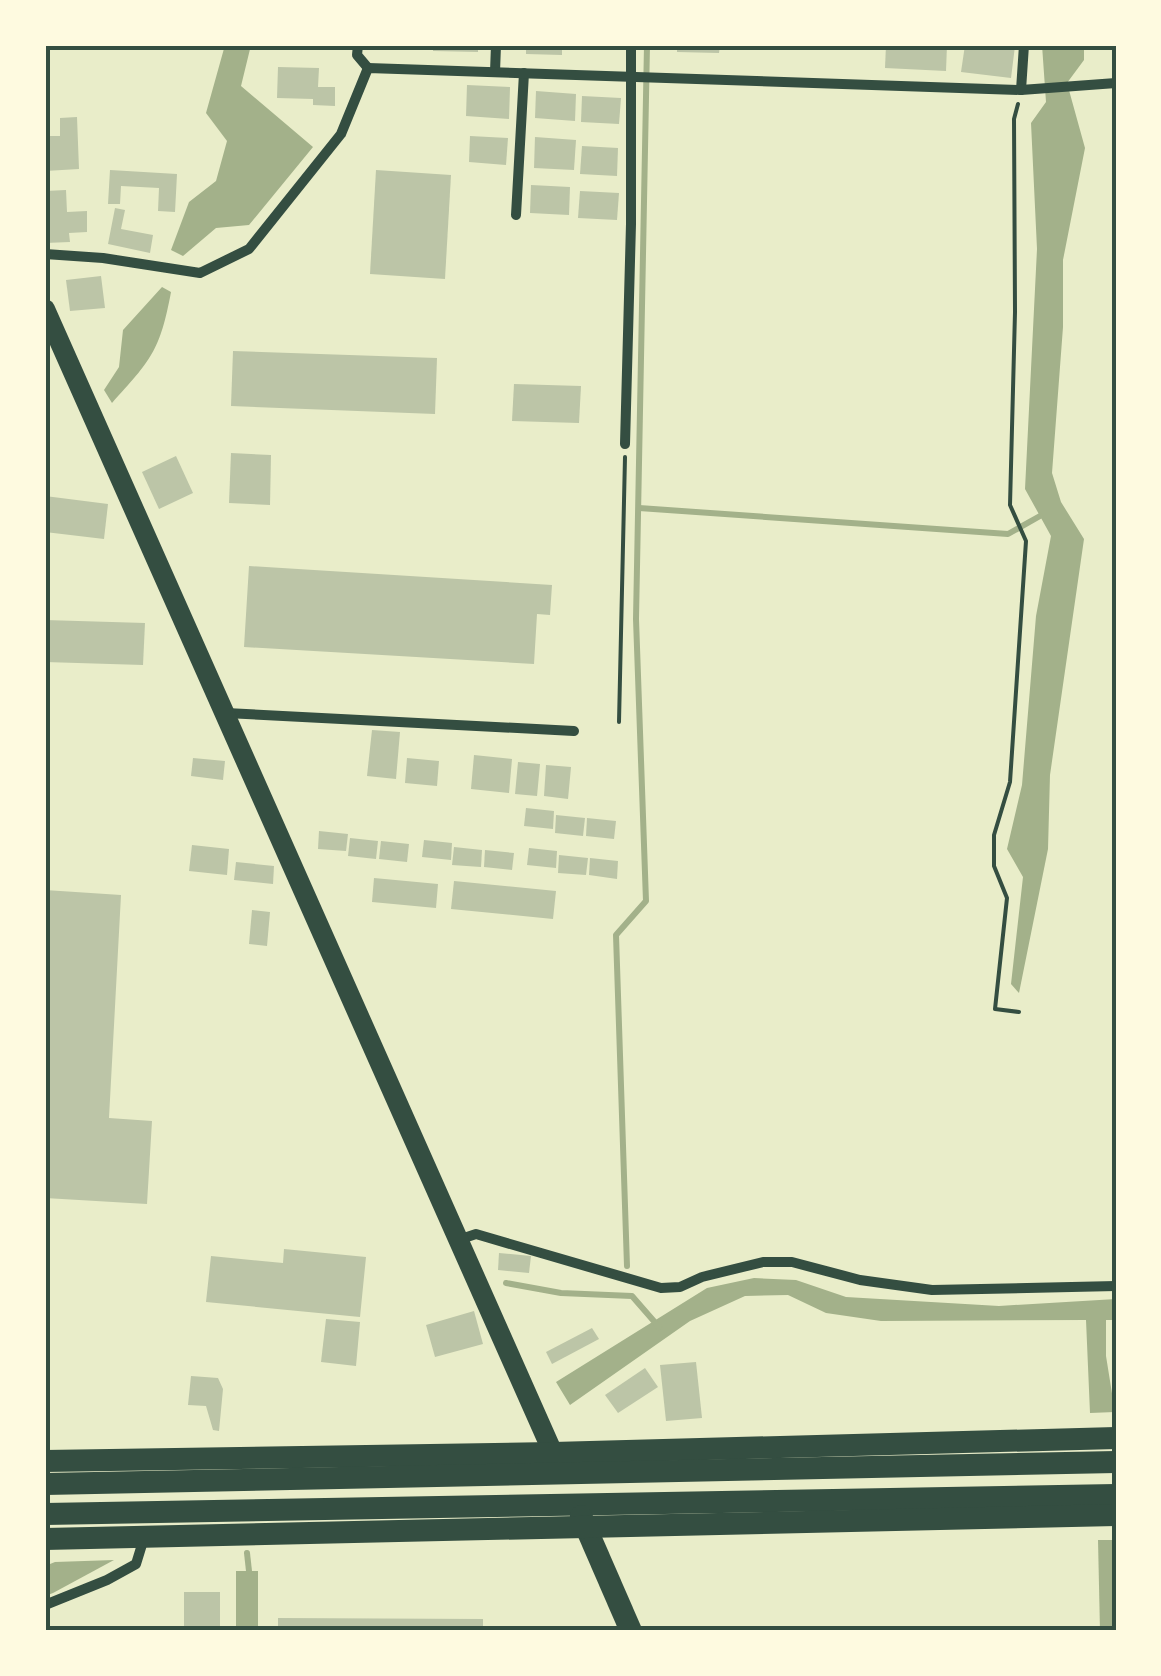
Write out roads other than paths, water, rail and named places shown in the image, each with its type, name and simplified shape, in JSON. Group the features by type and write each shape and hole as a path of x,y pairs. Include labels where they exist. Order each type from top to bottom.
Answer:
{"highway":[{"path":"45,1461 1116,1438"},
{"path":"553,1453 631,1631"},
{"path":"45,1484 1116,1462"},
{"path":"45,1514 1116,1495"},
{"path":"45,1538 1116,1516"}],"main road":[{"path":"45,308 553,1453"}],"street":[{"path":"358,45 357,55 368,68 1022,90 1116,83"},
{"path":"495,72 496,45"},
{"path":"625,444 631,45"},
{"path":"1022,90 1024,45"},
{"path":"45,254 103,258 200,273 250,249 341,134 368,68"},
{"path":"516,215 524,73"},
{"path":"226,713 574,732"},
{"path":"460,1239 476,1234 661,1288 680,1287 702,1277 763,1262 792,1262 860,1280 932,1290 1116,1286"},
{"path":"45,1605 108,1580 136,1564 144,1538"}],"waterway":[{"path":"627,1266 616,935 646,901 636,619 647,45"},
{"path":"639,508 1008,534 1040,516"},
{"path":"506,1283 561,1293 632,1296 659,1327"},
{"path":"247,1553 249,1571"}]}
